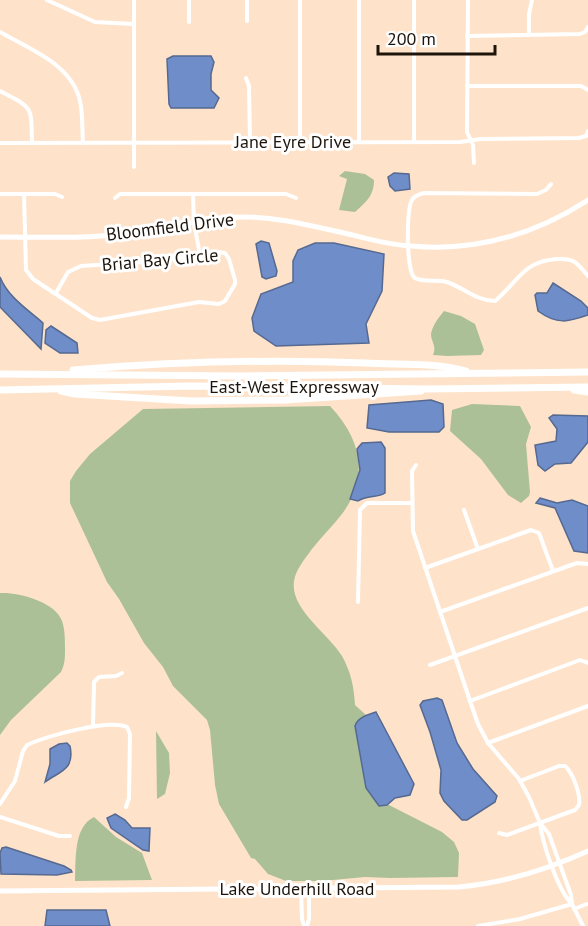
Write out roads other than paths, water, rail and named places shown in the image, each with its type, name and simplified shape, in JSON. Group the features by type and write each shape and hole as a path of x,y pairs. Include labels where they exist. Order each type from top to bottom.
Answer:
{"highway":[{"path":"56,374 70,370 156,364 297,362 413,365 458,368 474,373"},
{"name":"East-West Expressway","path":"0,374 243,376 588,372"},
{"name":"East-West Expressway","path":"0,390 191,386 588,387"},
{"path":"53,389 75,394 141,399 212,401 307,400 419,392 429,388"},
{"path":"565,388 588,392"}],"street":[{"path":"47,0 95,22 134,24"},
{"path":"134,0 134,167"},
{"path":"189,0 189,22"},
{"path":"247,0 247,21"},
{"path":"300,0 300,142"},
{"path":"359,0 359,142"},
{"path":"414,0 414,142"},
{"path":"468,0 467,132 473,146 474,163"},
{"path":"529,35 532,0"},
{"path":"467,36 580,34 588,27"},
{"path":"0,32 56,64 71,78 80,100 82,143"},
{"path":"246,78 249,86 250,142"},
{"path":"467,87 587,89"},
{"path":"0,91 26,105 31,114 32,143"},
{"name":"Jane Eyre Drive","path":"0,143 414,142 579,138 587,133"},
{"path":"551,184 546,190 537,194 424,193 417,195 411,200 408,209 410,269 414,278 448,282 488,301 495,301 530,267 543,260 570,259 576,261 588,276"},
{"path":"0,194 55,194 62,197"},
{"name":"Briar Bay Circle","path":"24,194 26,270 33,279 92,318 100,320 199,303 219,304 225,301 235,284 229,259 225,253 218,252 161,261 81,266 69,272 56,293"},
{"path":"115,198 120,194 286,194 296,198"},
{"path":"193,194 194,223 200,255"},
{"name":"Bloomfield Drive","path":"0,237 120,235 225,218 260,218 409,246 450,247 500,241 537,228 588,200"},
{"path":"416,465 412,471 412,531 478,724 488,743 520,781 540,823 549,834 572,895 572,904 583,926"},
{"path":"358,602 358,519 362,506 370,503 412,503"},
{"path":"464,510 478,549"},
{"path":"425,568 531,530 539,533 553,571"},
{"path":"440,612 577,563 588,564"},
{"path":"429,665 588,608"},
{"path":"470,701 580,660 588,663"},
{"path":"93,726 94,682 99,677 116,676 122,673"},
{"path":"488,743 588,706"},
{"path":"0,804 17,777 27,745 93,726 122,725 129,731 129,798 126,807"},
{"path":"499,833 507,835 579,807 580,800 570,771 566,767 560,766 520,781"},
{"path":"0,817 59,836 70,836"},
{"path":"540,823 542,837 553,867 565,897 572,904"},
{"name":"Lake Underhill Road","path":"0,891 465,887 509,880 553,867 588,851"},
{"path":"302,889 302,919 305,926"},
{"path":"305,926 309,919 309,889"},
{"path":"478,926 528,917 572,904"},
{"path":"574,909 587,904"}],"water":[{"path":"173,56 211,56 214,62 211,90 219,98 214,108 171,108 167,59"},
{"path":"394,173 409,174 410,189 395,191 390,186 388,177"},
{"path":"261,241 269,243 277,271 276,276 266,279 262,277 256,244"},
{"path":"315,243 334,243 384,254 382,291 366,324 369,343 276,346 254,331 252,318 261,294 293,282 293,261 298,250"},
{"path":"0,277 13,297 43,323 41,349 0,307"},
{"path":"553,283 581,301 588,308 588,315 563,321 551,319 538,311 535,295 547,293"},
{"path":"51,326 77,343 78,353 60,353 45,343 46,330"},
{"path":"431,400 443,404 444,427 439,432 389,432 367,428 369,405"},
{"path":"553,415 588,416 588,442 571,463 555,464 545,471 538,465 535,445 556,441 557,429 549,418"},
{"path":"381,442 385,448 385,493 358,501 350,499 360,470 357,449 362,443"},
{"path":"540,498 557,503 572,500 588,506 588,553 574,551 555,508 536,503"},
{"path":"437,698 442,700 457,743 473,769 497,796 495,802 467,820 462,820 444,801 440,793 441,770 420,705 423,701"},
{"path":"376,712 414,784 410,795 395,798 387,805 379,806 366,788 355,726 361,718"},
{"path":"67,743 70,746 70,760 65,769 45,782 50,764 50,749"},
{"path":"115,814 132,828 150,828 149,851 143,850 111,828 107,818"},
{"path":"6,847 64,866 72,872 57,875 1,874 0,853 2,848"},
{"path":"47,910 106,910 110,926 45,926"}]}
